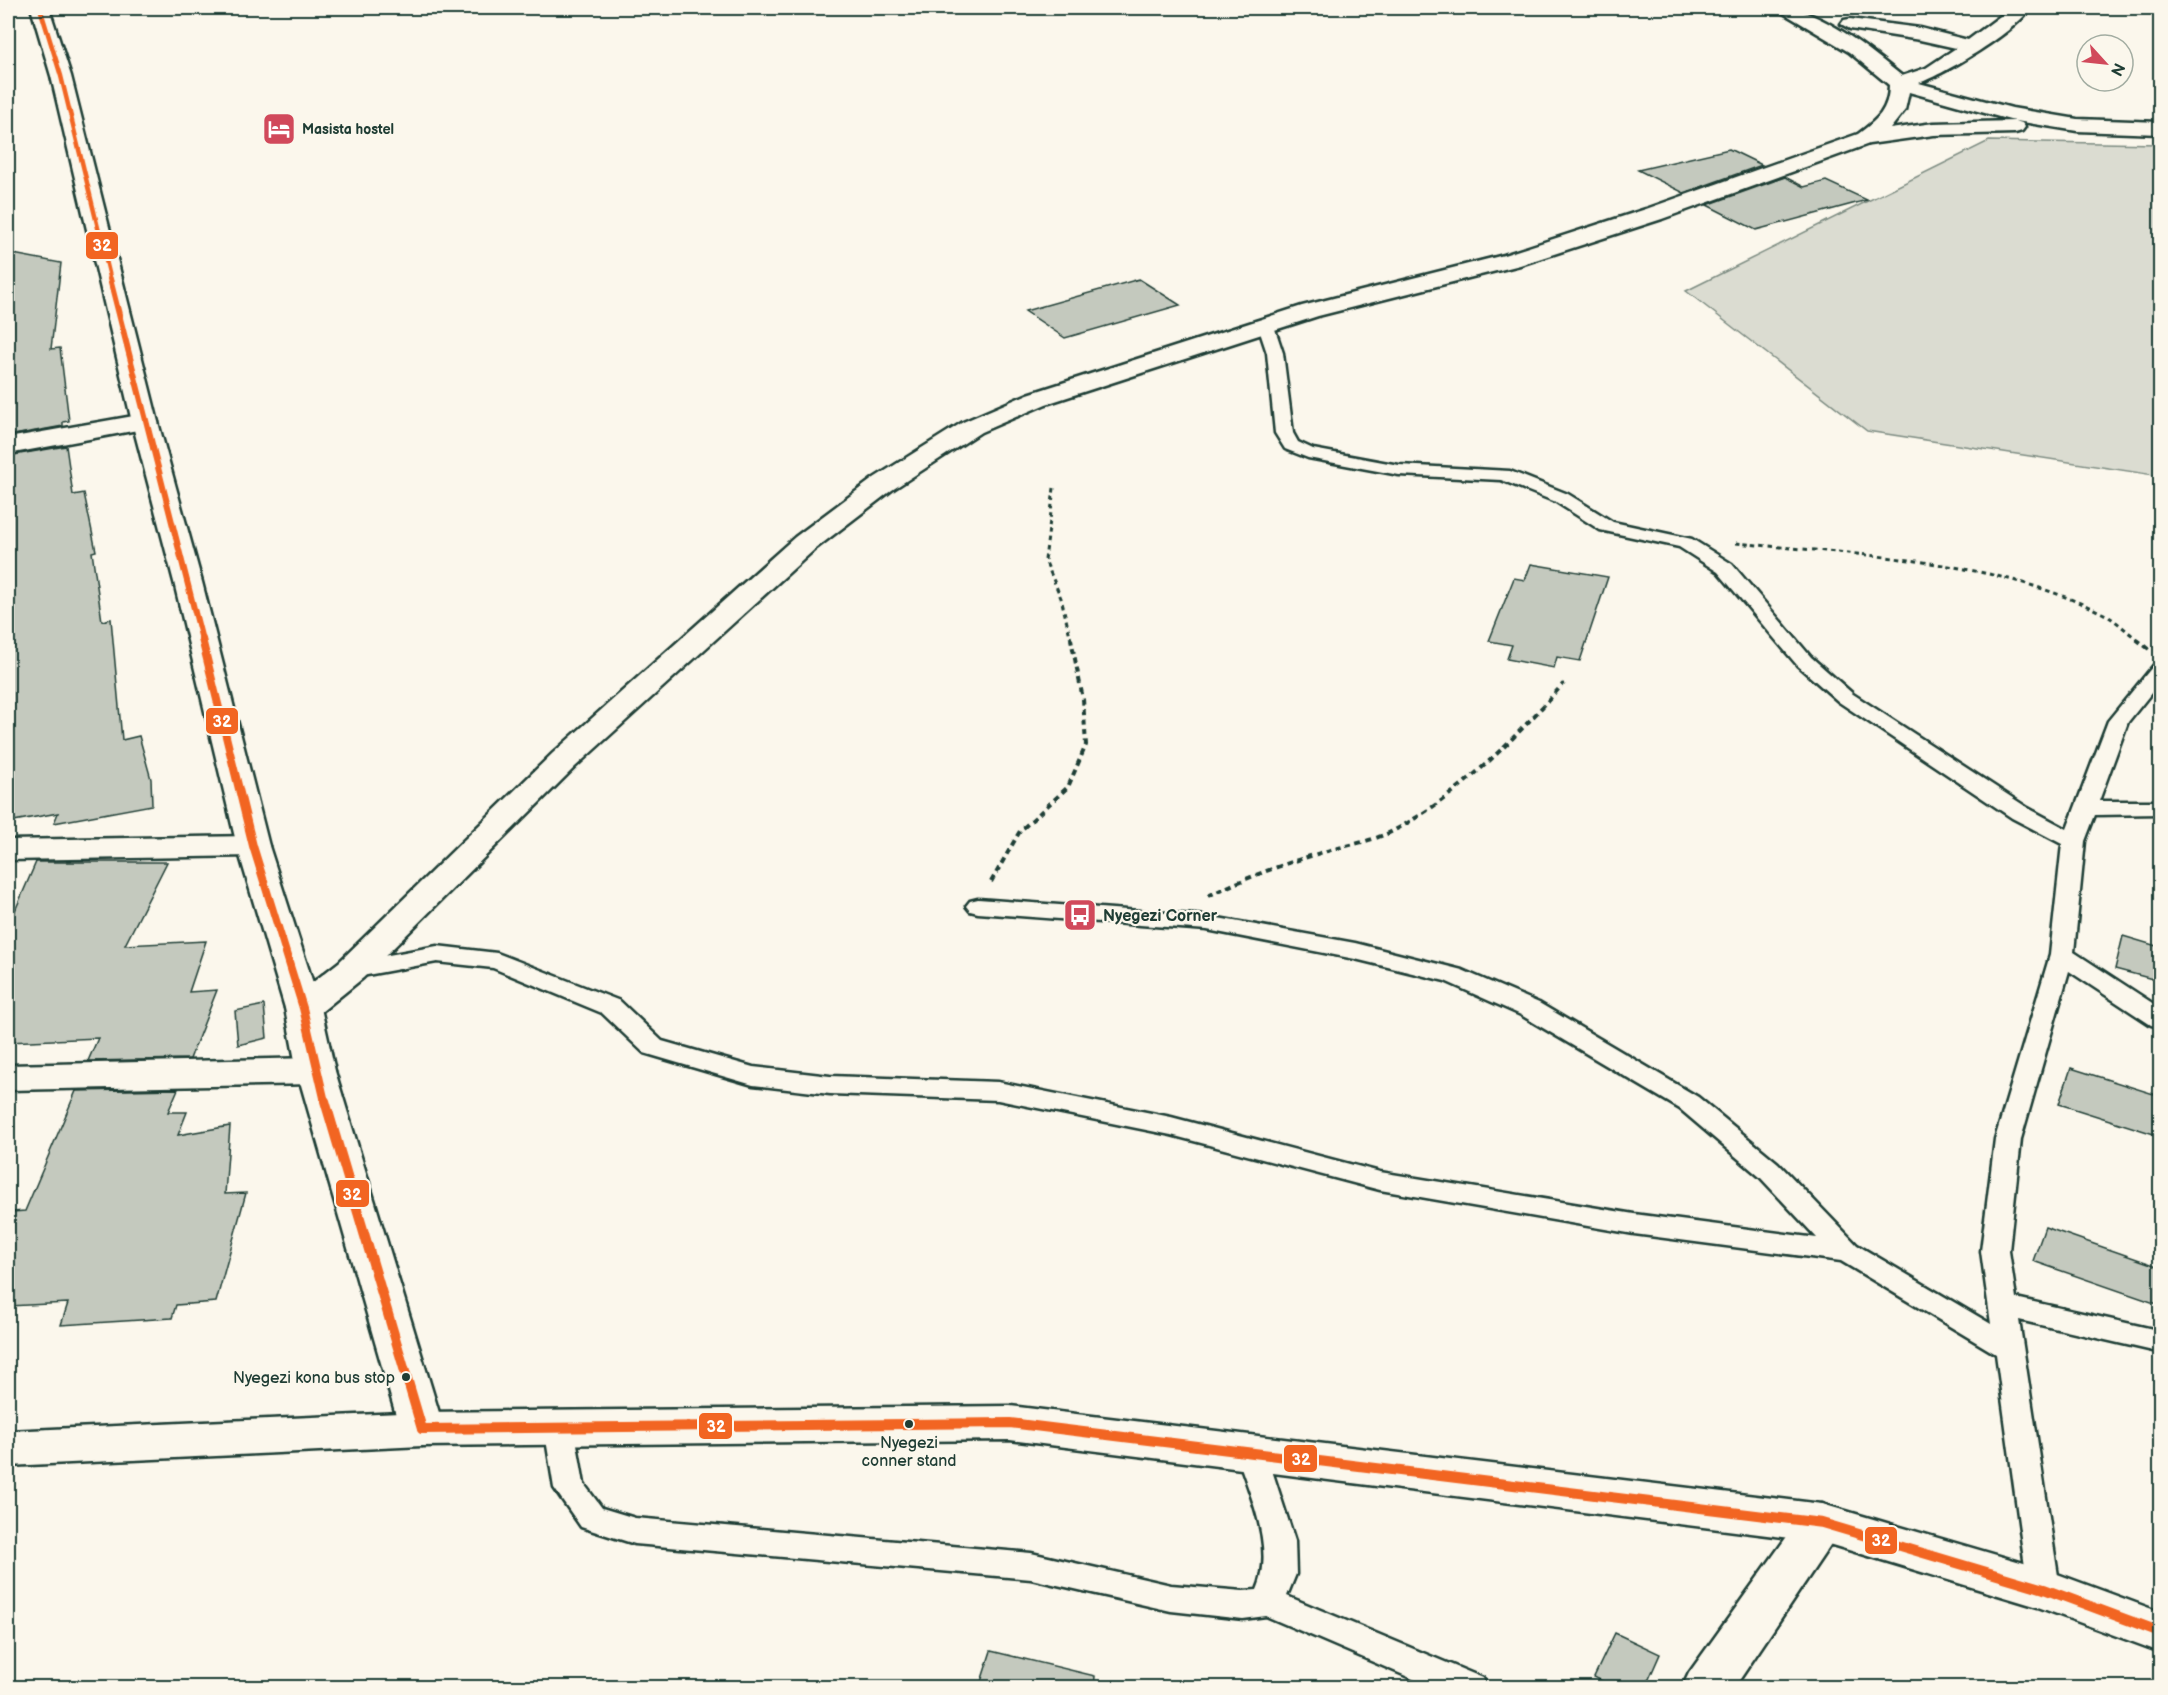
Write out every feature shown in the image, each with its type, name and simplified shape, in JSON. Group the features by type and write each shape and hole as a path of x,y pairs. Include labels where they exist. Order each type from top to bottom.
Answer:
{"main road":[{"path":"40,8 61,76 145,422 188,582 253,846 303,1008 316,1071 422,1429"},
{"path":"1784,8 1853,36 1920,34 1971,46"},
{"path":"1833,8 1853,36 1899,83 2010,114 2077,126"},
{"path":"1899,83 1933,72 2000,27 2021,8"},
{"path":"1865,138 1889,120 1900,101 1899,83"},
{"path":"303,1008 351,970 564,760 806,543 883,484 972,428 1037,399 1310,311 1512,260 1654,214 1865,138 1934,129 2077,126 2160,128"},
{"path":"8,446 145,422"},
{"path":"8,850 253,846"},
{"path":"8,1078 316,1071"},
{"path":"8,1449 422,1429 1010,1423 1822,1522 2044,1589 2160,1632"},
{"path":"1706,1688 1822,1522"}],"lane":[{"path":"1266,326 1275,353 1284,432 1291,445 1308,453 1400,470 1504,475 1562,498 1607,526 1685,543 1725,568 1804,661 1846,698 2020,813 2074,841"},
{"path":"2044,1589 1995,1251 2008,1139 2061,955 2074,841 2118,721 2156,661"},
{"path":"2088,808 2160,808"},
{"path":"978,906 1207,923 1354,951 1453,975 1530,1009 1689,1103 1769,1170 1846,1252 2010,1349"},
{"path":"351,970 437,954 497,961 611,1007 653,1047 753,1076 830,1084 998,1091 1171,1125 1380,1181 1634,1224 1846,1252"},
{"path":"2061,955 2160,1018"},
{"path":"2003,1306 2153,1340 2160,1338"},
{"path":"560,1427 568,1488 592,1518 635,1531 1031,1566 1171,1598 1243,1605 1268,1602 1471,1688"},
{"path":"1251,1452 1279,1541 1280,1574 1268,1602"}],"path":[{"path":"978,906 1020,831 1068,787 1086,745 1083,699 1072,645 1061,598 1045,560 1054,488"},
{"path":"1685,543 1739,543 1903,559 1956,568 2047,590 2104,614 2156,661"},
{"path":"1155,919 1240,880 1286,862 1391,832 1457,790 1512,742 1564,683"}],"shaded area":[{"path":"1989,141 2160,144 2160,476 1867,431 1686,291"}],"building":[{"path":"1729,149 1762,165 1684,193 1638,170"},
{"path":"1785,177 1804,187 1826,181 1867,200 1756,230 1707,205"},
{"path":"8,253 61,263 51,349 60,348 69,421 63,422 63,426 8,436"},
{"path":"1139,279 1180,305 1065,338 1025,311"},
{"path":"66,446 73,495 84,493 96,551 92,552 102,621 111,619 122,740 139,736 151,779 152,805 54,823 58,813 8,822 8,456"},
{"path":"1531,564 1608,577 1580,661 1557,657 1554,668 1507,659 1512,645 1489,641 1514,578 1525,580"},
{"path":"36,862 167,862 125,945 206,941 189,992 217,990 190,1059 88,1061 98,1038 8,1042 8,927"},
{"path":"2123,936 2160,947 2160,981 2115,969"},
{"path":"264,1005 267,1038 238,1045 235,1011"},
{"path":"2071,1068 2160,1096 2160,1136 2059,1104"},
{"path":"178,1089 168,1112 187,1112 178,1135 230,1126 225,1194 246,1193 216,1302 176,1305 172,1318 61,1325 68,1303 8,1306 8,1224 12,1212 25,1211 76,1091"},
{"path":"2045,1227 2160,1267 2160,1305 2033,1261"},
{"path":"1615,1633 1660,1654 1645,1688 1616,1688 1594,1677"},
{"path":"991,1651 1095,1676 1094,1688 979,1688"}],"transit line":[{"name":"32","path":"40,8 61,76 145,422 188,582 253,846 303,1008 316,1071 422,1429"},
{"name":"32","path":"422,1429 1010,1423 1822,1523 2044,1589 2160,1632"}],"place":[{"name":"Masista hostel","path":"279,129"},
{"name":"Nyegezi Corner","path":"1080,915"},
{"name":"Nyegezi kona bus stop","path":"406,1377"},
{"name":"Nyegezi conner stand","path":"909,1424"}]}
